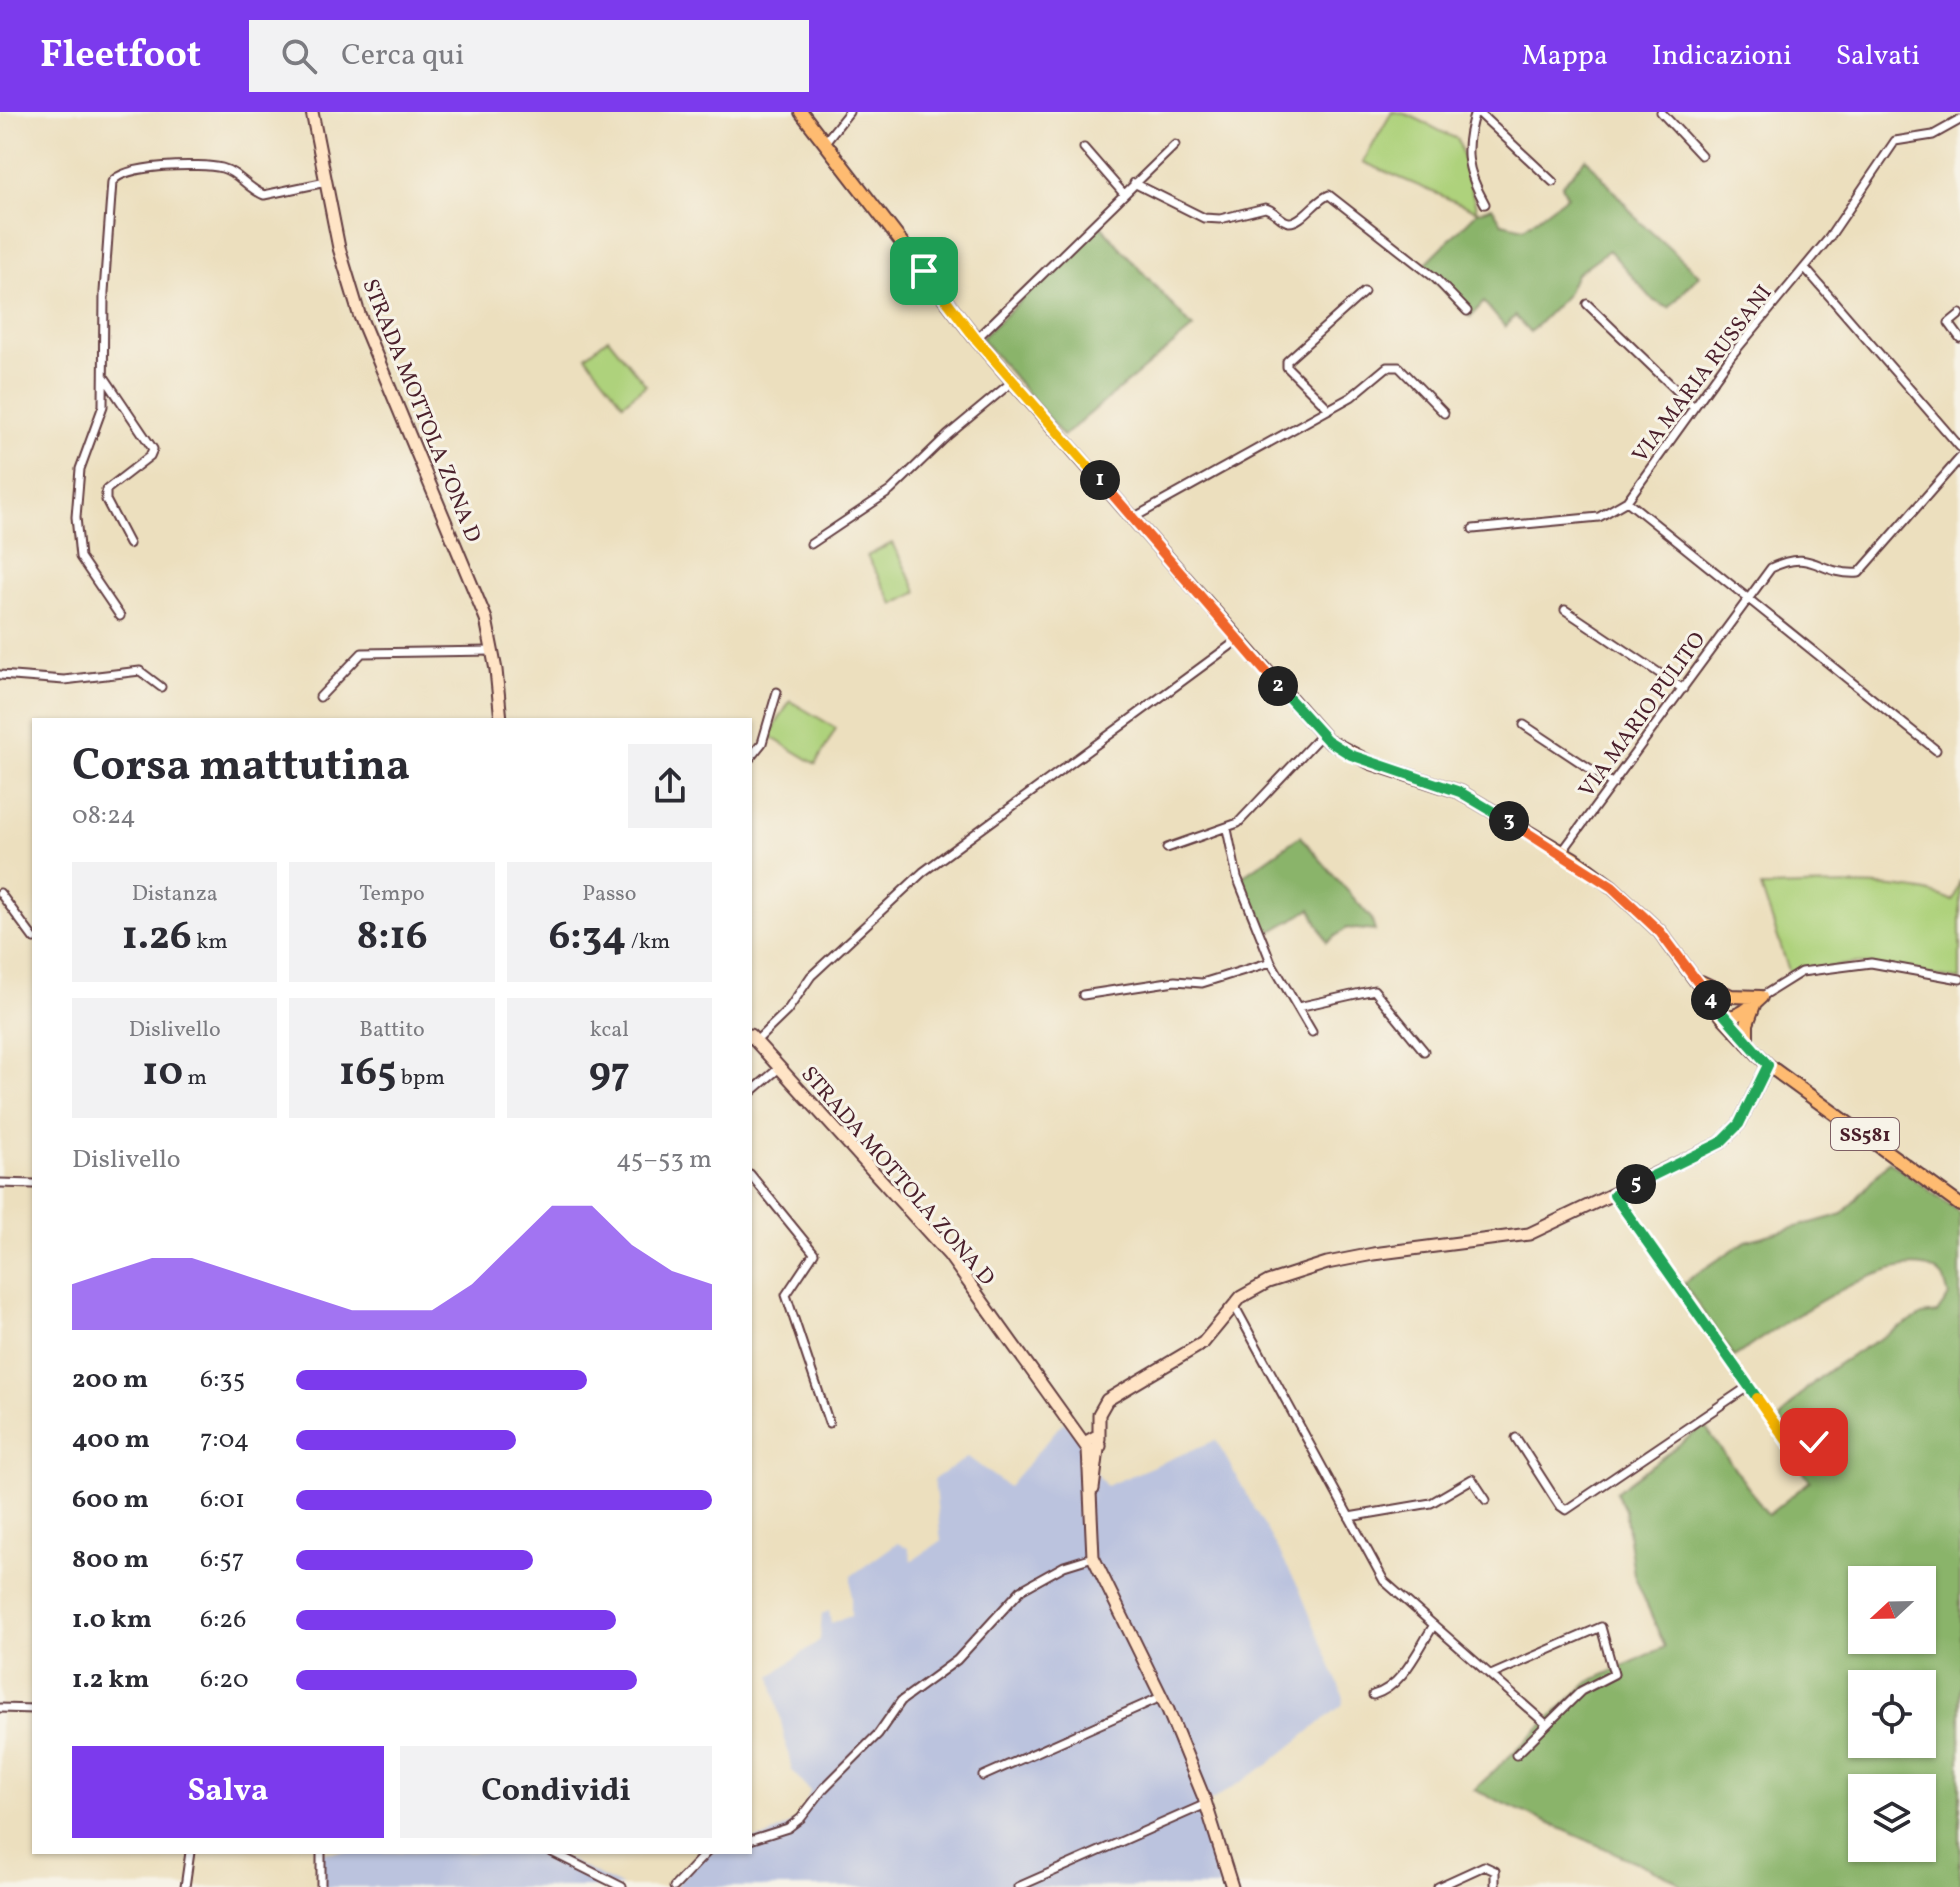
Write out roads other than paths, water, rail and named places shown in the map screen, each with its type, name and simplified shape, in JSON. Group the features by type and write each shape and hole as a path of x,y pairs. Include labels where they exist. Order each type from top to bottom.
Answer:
{"main road":[{"name":"STRADA MOTTOLA ZONA D","path":"312,112 339,248 359,314 482,607 492,651 501,718"},
{"name":"SS581","path":"801,112 976,339 1322,734 1351,755 1460,792 1562,852 1612,887 1660,932 1722,1016 1768,1065 1960,1205"},
{"path":"1695,979 1742,998 1758,1000"},
{"path":"1742,998 1725,1005 1722,1016 1737,1015 1758,1000"},
{"path":"1747,1043 1748,1017 1758,1000"},
{"name":"STRADA MOTTOLA ZONA D","path":"752,1038 949,1255 1070,1423 1093,1440"},
{"path":"1232,1887 1206,1804 1161,1697 1093,1557 1091,1493 1098,1472 1093,1440 1107,1400 1203,1343 1234,1305 1268,1282 1327,1263 1529,1234 1720,1143 1739,1124 1768,1065"}],"street":[{"path":"825,142 849,112"},
{"path":"1485,204 1468,172 1465,155 1476,112 1553,182"},
{"path":"1661,112 1701,155"},
{"name":"VIA MARIA RUSSANI","path":"1627,501 1731,356 1805,268 1895,141 1933,135 1960,120"},
{"path":"976,339 1175,145"},
{"path":"1084,148 1124,194"},
{"path":"120,616 80,557 76,517 80,469 103,406 104,292 110,192 115,177 138,170 198,165 224,169 264,195 326,182"},
{"path":"1134,183 1204,218 1215,220 1265,208 1289,222 1295,221 1319,199 1329,195 1435,278 1467,311"},
{"path":"1805,268 1960,447"},
{"path":"1329,409 1287,367 1287,361 1364,292"},
{"path":"1587,304 1694,407"},
{"path":"1960,314 1949,323 1960,338"},
{"path":"1133,518 1351,397 1387,367 1399,367 1444,413"},
{"path":"105,377 116,389 153,449 150,456 106,490 106,500 129,544"},
{"path":"811,544 890,491 948,435 1013,381"},
{"name":"VIA MARIO PULITO","path":"1562,852 1771,568 1792,557 1807,559 1841,574 1859,573 1960,458"},
{"path":"1473,529 1599,517 1627,501 1936,750"},
{"path":"1565,610 1683,689"},
{"path":"752,1038 787,1011 811,976 923,872 1238,640"},
{"path":"320,697 362,653 492,651"},
{"path":"0,675 64,680 140,671 161,687"},
{"path":"752,756 762,743 777,692"},
{"path":"1524,725 1613,784"},
{"path":"1167,848 1238,823 1322,734"},
{"path":"1227,829 1237,877 1271,962 1312,1032"},
{"path":"0,893 32,936"},
{"path":"1083,995 1175,981 1202,983 1271,962"},
{"path":"1758,1000 1801,972 1871,963 1960,979"},
{"path":"1298,1007 1374,990 1424,1051"},
{"path":"752,1091 778,1069"},
{"path":"752,1176 814,1253 786,1295 829,1423"},
{"path":"0,1183 32,1184"},
{"path":"1614,1195 1789,1444 1814,1442"},
{"path":"1234,1305 1384,1581 1546,1724"},
{"path":"1516,1438 1559,1505 1566,1510 1749,1386"},
{"path":"1349,1517 1431,1503 1472,1479 1486,1500"},
{"path":"752,1839 788,1828 801,1818 841,1769 878,1734 901,1701 957,1660 1021,1590 1064,1566 1093,1557"},
{"path":"1373,1695 1383,1692 1398,1680 1434,1625"},
{"path":"1491,1675 1601,1627 1614,1674 1581,1691 1516,1755"},
{"path":"983,1776 1161,1697"},
{"path":"0,1708 32,1709"},
{"path":"1018,1887 1206,1804"},
{"path":"185,1887 190,1854"},
{"path":"321,1854 321,1887"},
{"path":"556,1854 622,1887"},
{"path":"674,1887 705,1854"},
{"path":"1438,1887 1484,1866 1495,1871 1495,1887"}]}
